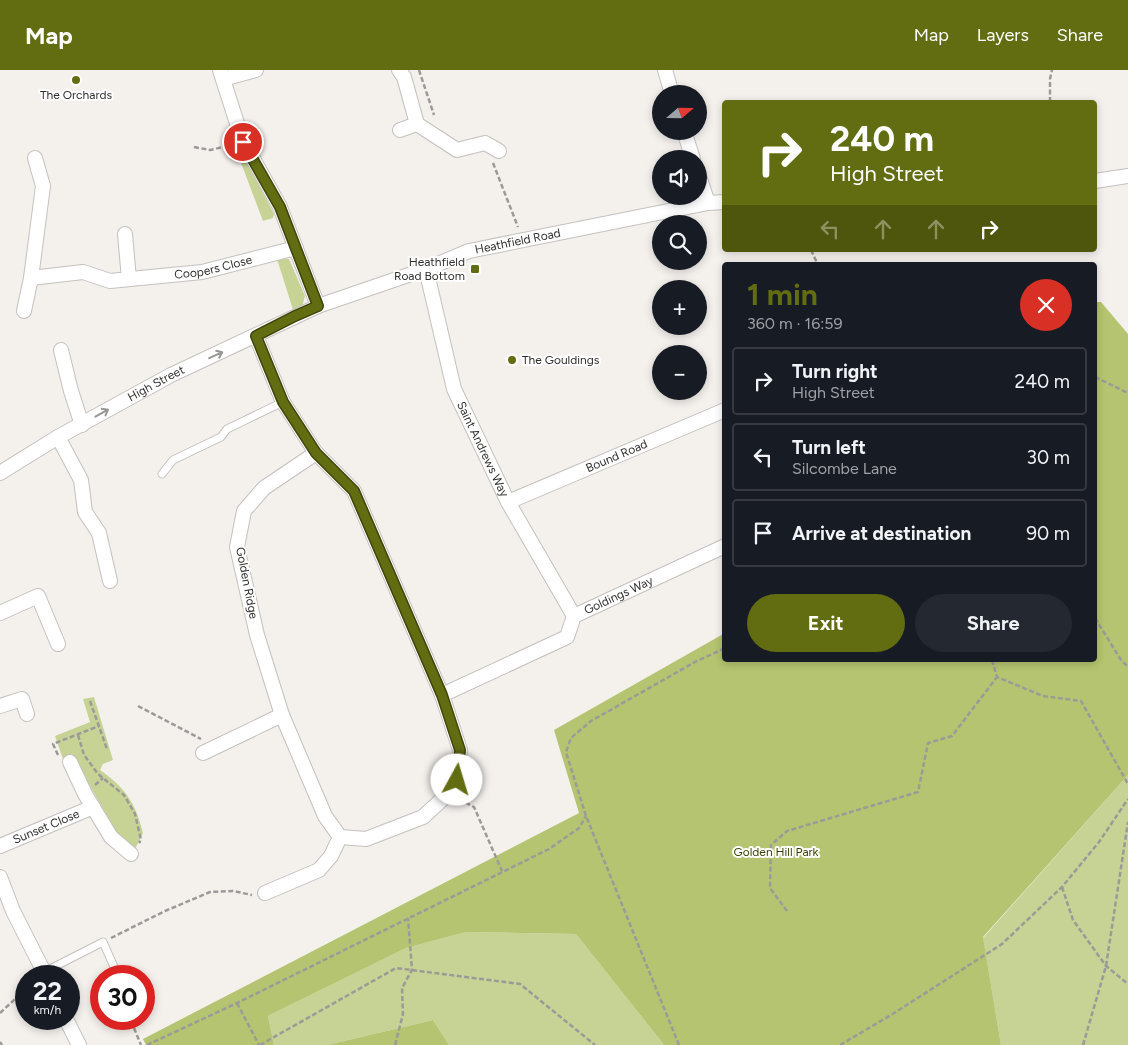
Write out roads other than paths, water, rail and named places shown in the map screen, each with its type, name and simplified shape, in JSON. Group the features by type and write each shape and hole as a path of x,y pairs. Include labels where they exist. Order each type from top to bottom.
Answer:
{"street":[{"path":"256,70 221,75 243,142 280,207 318,306"},
{"path":"399,70 404,77 418,124 457,150 484,143 499,151"},
{"path":"665,70 669,85"},
{"path":"400,130 418,124"},
{"path":"24,311 31,278 43,186 35,158"},
{"path":"1097,181 1128,176"},
{"name":"Heathfield Road","path":"318,306 469,251 708,203 722,202"},
{"path":"125,234 128,279"},
{"name":"Coopers Close","path":"31,278 83,272 110,281 202,272 296,248"},
{"name":"Saint Andrews Way","path":"426,268 454,389 508,502 574,616"},
{"name":"High Street","path":"0,473 58,437 171,375 318,306"},
{"path":"256,336 283,402 316,453 354,491 442,695 460,750 457,780 449,793 423,817 366,839 340,837 331,856 319,870 265,893"},
{"path":"61,350 82,425"},
{"name":"Bound Road","path":"508,502 722,411"},
{"path":"58,437 81,480 85,512 98,533 110,581"},
{"name":"Golden Ridge","path":"316,453 264,488 244,511 237,547 257,635 282,715 325,816 340,837"},
{"name":"Goldings Way","path":"442,695 567,637 574,616 722,547"},
{"path":"0,613 38,596 58,644"},
{"path":"0,706 22,699 27,714"},
{"path":"203,753 282,715"},
{"name":"Sunset Close","path":"65,761 111,836 131,854"},
{"name":"Sunset Close","path":"0,846 93,807"},
{"path":"0,877 13,911 40,965"},
{"path":"72,1030 79,1045"}],"lane":[{"path":"162,474 173,460 221,437 226,429 283,402"},
{"path":"61,965 103,942 113,965"}],"place":[{"name":"The Orchards","path":"76,80"},
{"name":"Heathfield Road Bottom","path":"475,269"},
{"name":"The Gouldings","path":"512,360"}],"park label":[{"name":"Golden Hill Park","path":"776,852"}]}
